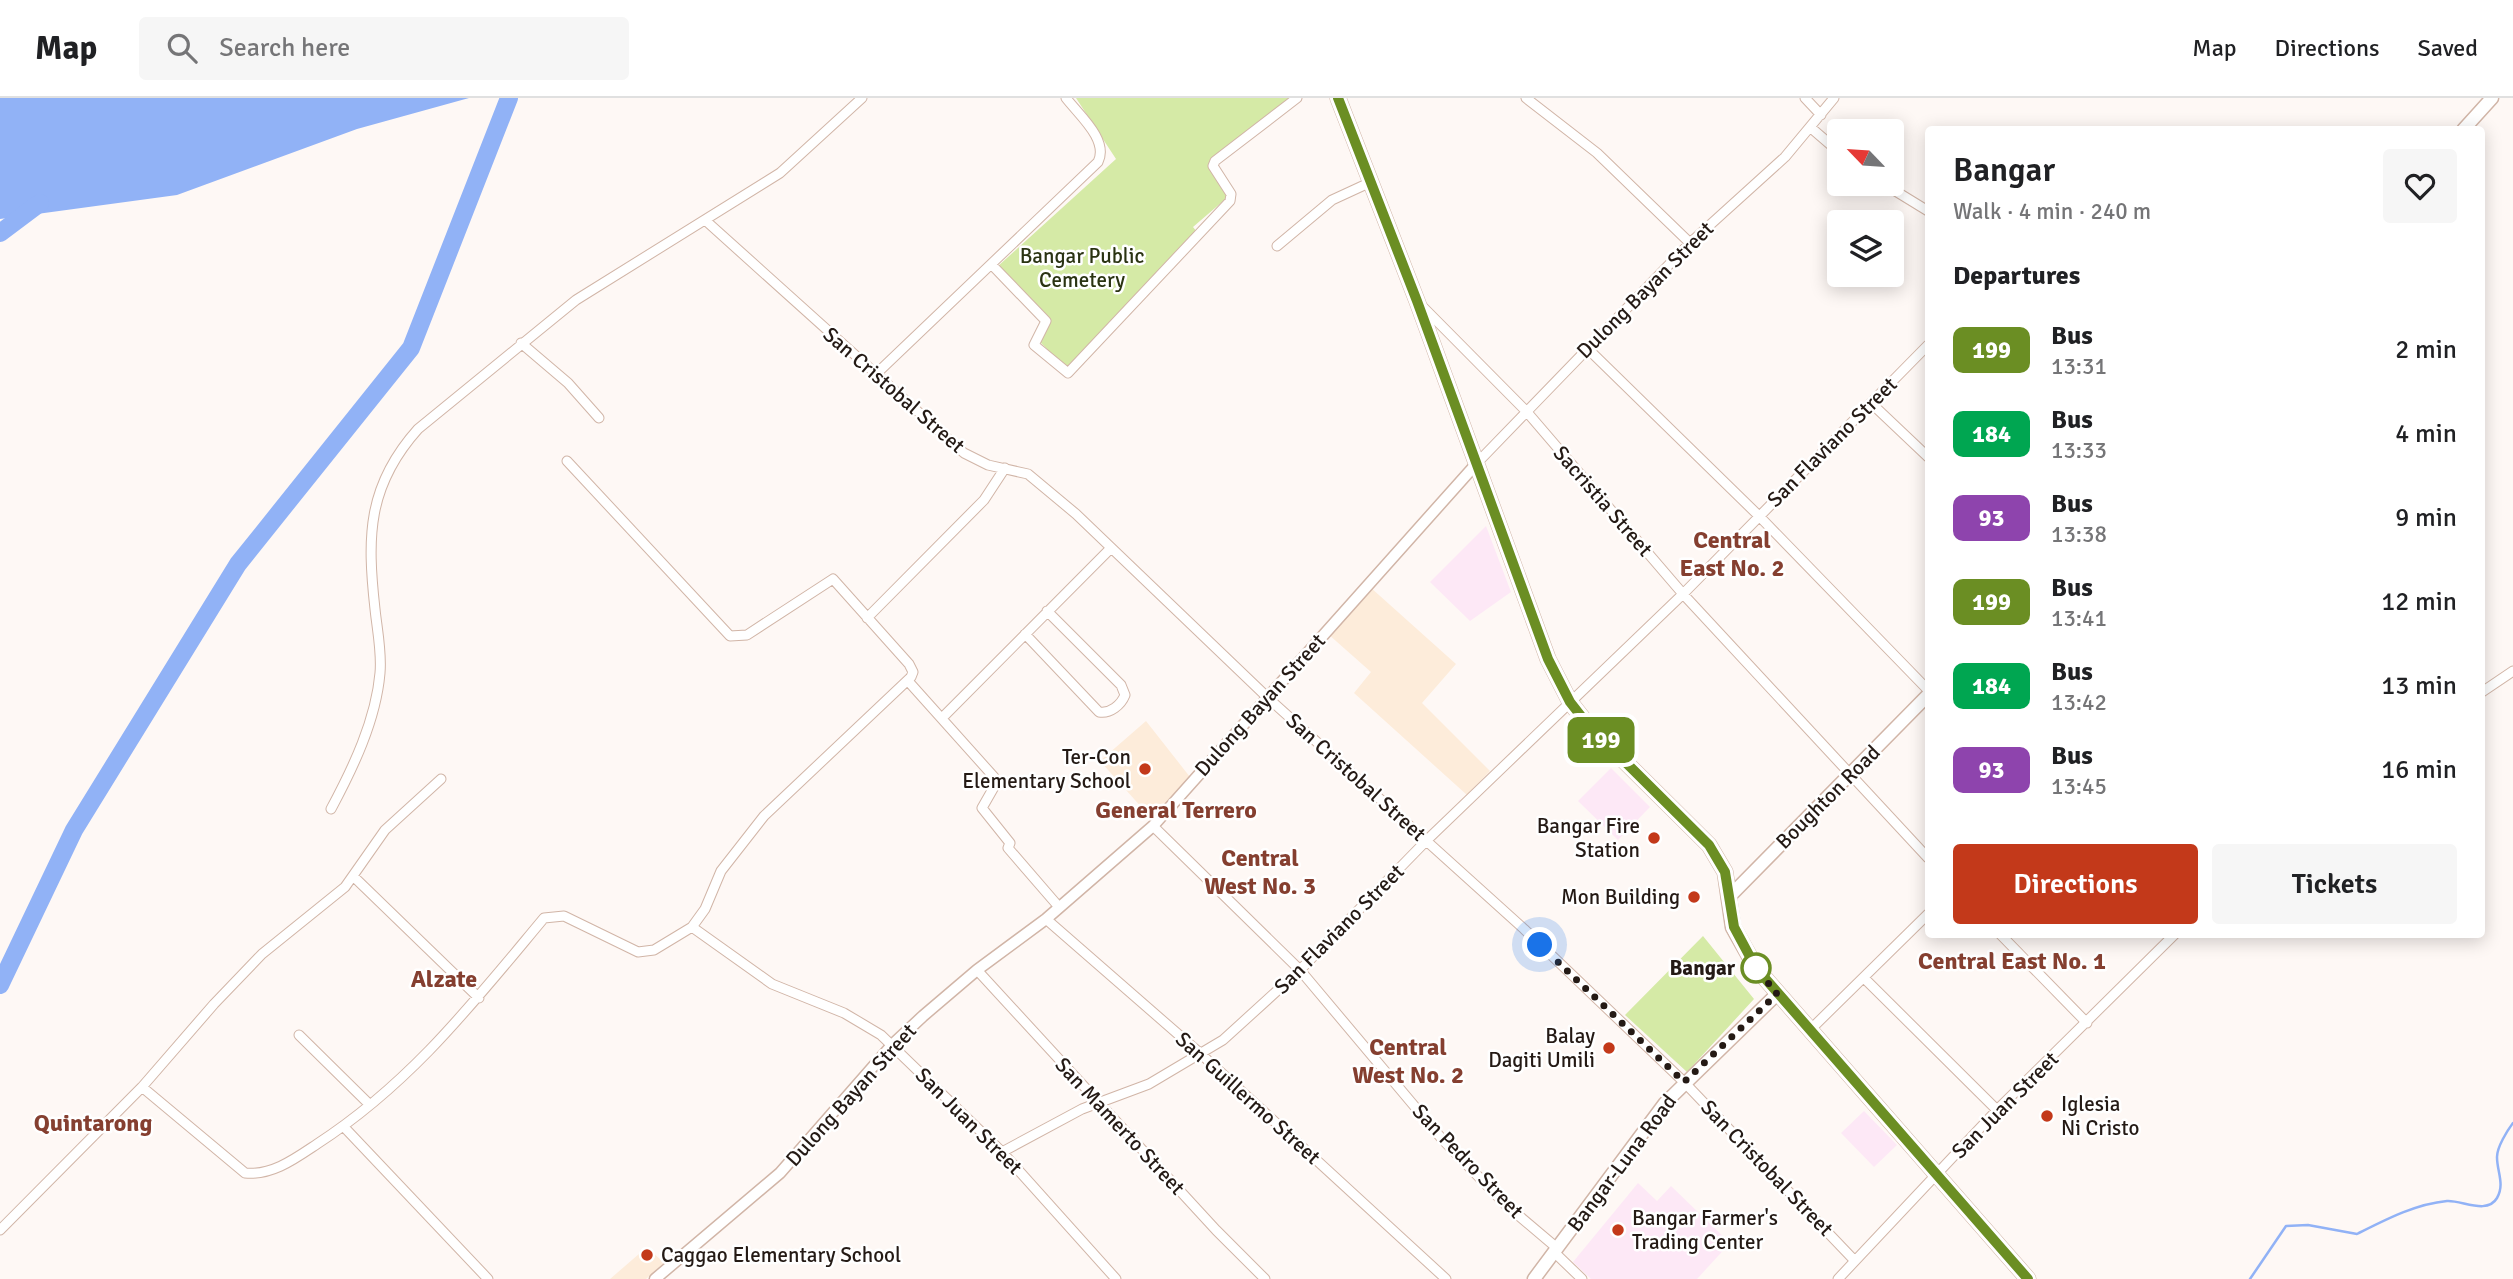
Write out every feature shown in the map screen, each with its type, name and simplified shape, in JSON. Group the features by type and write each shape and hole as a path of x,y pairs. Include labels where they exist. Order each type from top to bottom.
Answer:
{"highway":[{"path":"1338,98 1417,301 1548,659 1570,702 1603,742 1709,845 1725,872 1728,898 1740,945 1777,994 2028,1279"}],"main road":[{"path":"2467,126 2492,98"},
{"name":"Boughton Road","path":"1728,898 1925,696"},
{"name":"Bangar-Luna Road","path":"1534,1279 1684,1082 1777,994"}],"street":[{"path":"331,808 360,746 374,703 380,672 369,555 376,501 394,463 418,429 576,300 780,173 862,98"},
{"path":"875,375 1092,170 1101,157 1100,143 1066,98"},
{"path":"992,265 1046,321 1034,345 1068,373 1230,201 1231,194 1213,166 1215,161 1297,98"},
{"path":"1526,98 1597,153 1690,243"},
{"path":"1805,98 1821,115"},
{"name":"Dulong Bayan Street","path":"655,1279 780,1173 892,1045 977,970 1046,919 1153,826 1525,411 1690,243 1786,157 1834,98"},
{"path":"1810,127 1827,142"},
{"path":"1277,246 1332,200 1371,182"},
{"path":"1904,196 1925,209"},
{"name":"San Cristobal Street","path":"705,220 964,453 988,465 1019,470 1039,481 1267,697 1427,840 1684,1082 1855,1261"},
{"name":"Sacristia Street","path":"1417,301 1525,411 1772,694 1925,855"},
{"path":"521,343 568,383 598,418"},
{"path":"1586,347 1759,516 1925,690"},
{"name":"San Flaviano Street","path":"1002,1152 1032,1134 1098,1102 1149,1084 1202,1055 1300,970 1427,840 1683,594 1925,348"},
{"path":"1871,403 1925,454"},
{"path":"142,1087 245,1174 261,1174 289,1163 344,1126 428,1054 544,918 552,915 564,916 638,952 654,950 692,927 705,909 722,871 764,817 908,681 912,668 838,582 831,579 747,635 730,636 567,461"},
{"path":"867,618 984,500 1005,468"},
{"path":"942,718 1111,548"},
{"path":"1025,634 1099,712 1107,712 1122,701 1125,695 1121,685 1047,611"},
{"path":"2485,690 2513,671"},
{"path":"908,681 995,777 994,788 982,808 1010,843 1008,848 1059,907"},
{"path":"0,1230 142,1087 214,1004 262,954 331,899 354,876 385,830 441,779"},
{"name":"San Pedro Street","path":"1153,826 1300,970 1442,1139 1505,1204 1556,1250 1582,1279"},
{"path":"354,876 478,998"},
{"path":"1810,1030 1925,917"},
{"name":"San Guillermo Street","path":"1046,919 1202,1055 1446,1279"},
{"name":"San Juan Street","path":"692,927 772,984 844,1013 871,1028 892,1045 1002,1152 1116,1279"},
{"path":"2004,938 2087,1023"},
{"name":"San Juan Street","path":"1838,1279 1997,1110 2171,938"},
{"name":"San Mamerto Street","path":"977,970 1265,1279"},
{"path":"1864,978 1997,1110"},
{"path":"299,1035 370,1105"},
{"path":"344,1126 488,1279"}],"shaded area":[{"path":"1486,526 1511,592 1470,621 1430,582"},
{"path":"1370,587 1456,664 1422,703 1490,771 1467,795 1354,693 1371,672 1328,634"},
{"name":"Ter-Con Elementary School","path":"1146,721 1190,777 1152,819 1100,761"},
{"path":"1611,768 1650,807 1618,840 1578,801"},
{"path":"1864,1111 1897,1145 1874,1167 1841,1133"},
{"path":"1638,1183 1657,1201 1671,1186 1730,1243 1697,1279 1591,1279 1573,1262"},
{"name":"Caggao Elementary School","path":"647,1247 664,1263 646,1279 610,1279"}],"green space":[{"name":"Bangar Public Cemetery","path":"1076,98 1292,98 1209,163 1229,196 1193,227 1197,232 1067,369 1038,340 1050,318 997,267 1116,159"},
{"path":"1703,936 1754,999 1687,1072 1625,1015"}],"water":[{"path":"0,98 469,98 357,129 177,195 0,219"}],"waterway":[{"path":"0,985 74,830 238,564 411,348 509,98"},
{"path":"0,233 40,203"},
{"path":"2250,1279 2286,1226 2308,1225 2357,1234 2423,1205 2447,1201 2481,1206 2493,1203 2500,1188 2497,1153 2513,1123"}],"bus line":[{"name":"199","path":"1338,98 1417,301 1548,659 1570,702 1603,742 1709,845 1725,872 1728,898 1740,945 1756,968 2028,1279"}],"place":[{"name":"Ter-Con Elementary School","path":"1145,769"},
{"name":"Bangar Fire Station","path":"1654,838"},
{"name":"Mon Building","path":"1694,897"},
{"name":"Bangar","path":"1756,968"},
{"name":"Balay Dagiti Umili","path":"1609,1048"},
{"name":"Iglesia Ni Cristo","path":"2047,1116"},
{"name":"Bangar Farmer's Trading Center","path":"1618,1230"},
{"name":"Caggao Elementary School","path":"647,1255"}],"district":[{"name":"Central East No. 2","path":"1732,554"},
{"name":"General Terrero","path":"1176,810"},
{"name":"Central West No. 3","path":"1260,872"},
{"name":"Central East No. 1","path":"2012,961"},
{"name":"Alzate","path":"444,979"},
{"name":"Central West No. 2","path":"1408,1061"},
{"name":"Quintarong","path":"93,1123"}],"route":[{"path":"1540,945 1647,1050 1684,1082 1777,994 1756,968"}]}
